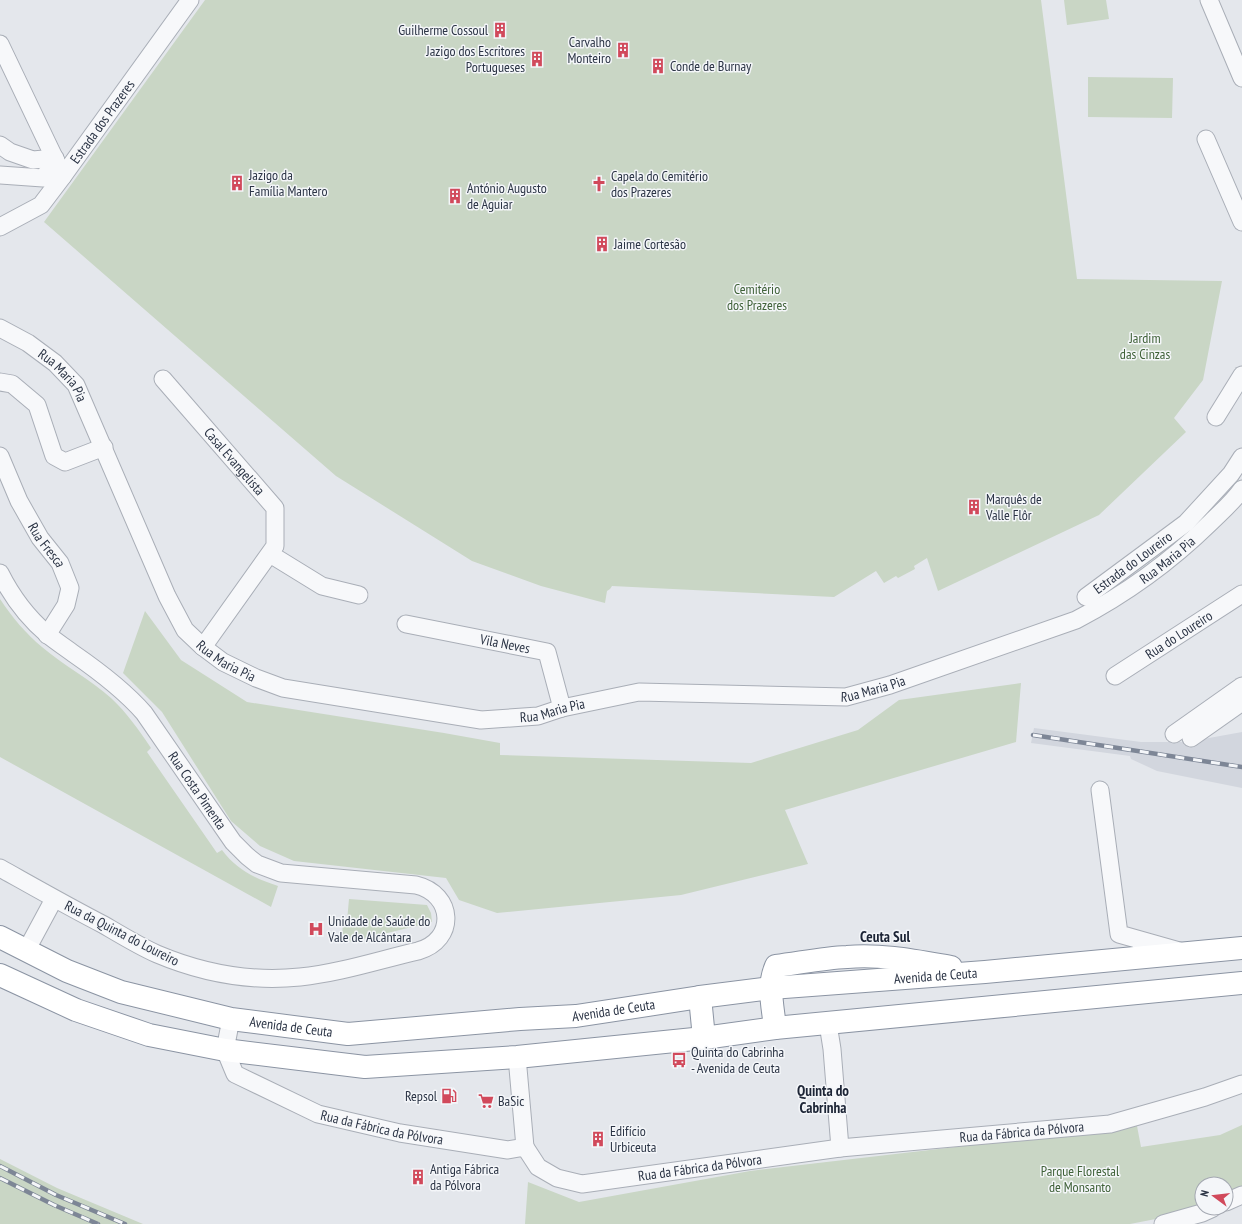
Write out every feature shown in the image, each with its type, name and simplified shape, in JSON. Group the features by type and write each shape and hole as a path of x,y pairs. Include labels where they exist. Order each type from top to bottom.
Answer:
{"highway":[{"name":"Avenida de Ceuta","path":"0,937 67,971 122,992 231,1019 348,1034 576,1016 770,988 776,966 846,957 870,956 903,959 985,972 1242,948"},
{"path":"0,975 76,1010 149,1035 225,1050 365,1067 517,1057 704,1038 775,1028 1242,983"},
{"path":"770,988 775,1028"},
{"path":"700,997 704,1038"}],"street":[{"name":"Estrada dos Prazeres","path":"0,227 41,205 58,165 190,0"},
{"path":"1209,0 1242,78"},
{"path":"0,44 58,165"},
{"path":"1206,139 1240,211"},
{"path":"0,144 10,152 33,160 58,165"},
{"path":"0,175 43,178 58,165"},
{"name":"Rua Maria Pia","path":"0,328 28,343 55,363 76,385 167,596 185,630 203,647 223,662 256,678 291,689 481,720 538,716 562,708 639,692 846,697 890,685 1076,620 1104,606 1142,581 1194,539 1234,500 1242,489"},
{"path":"1216,417 1242,376"},
{"name":"Casal Evangelista","path":"163,380 275,508 275,546 203,647"},
{"path":"0,382 12,384 37,405 54,456 65,462 104,447"},
{"name":"Rua Fresca","path":"0,456 19,501 40,538 60,563 70,588 66,605 47,635"},
{"name":"Estrada do Loureiro","path":"1086,596 1186,523 1231,474 1242,457"},
{"path":"270,554 322,586 359,595"},
{"name":"Rua Costa Pimenta","path":"0,573 6,586 22,609 47,635 107,677 133,700 148,718 233,842 257,864 281,873 424,886 437,895 445,909"},
{"name":"Rua do Loureiro","path":"1115,676 1242,594"},
{"name":"Vila Neves","path":"406,624 546,652 562,708"},
{"path":"1174,734 1242,686"},
{"path":"1191,738 1242,702"},
{"path":"1100,790 1119,934 1186,953"},
{"name":"Rua da Quinta do Loureiro","path":"0,868 54,899 156,953 176,961 216,973 258,978 279,978 321,974 425,949 435,942 443,933 446,917 445,909"},
{"name":"Rua da Quinta do Loureiro","path":"26,951 54,899"},
{"path":"225,1050 231,1019"},
{"path":"828,1024 832,1049 840,1148"},
{"name":"Rua da Fábrica da Pólvora","path":"225,1050 235,1074 318,1114 400,1132 508,1150 525,1148 538,1167 557,1178 582,1184 840,1148 1110,1124 1205,1097 1242,1084"},
{"path":"517,1057 525,1148"},
{"path":"1163,1224 1194,1215"}],"shaded area":[{"path":"1034,728 1141,742 1187,742 1242,732 1242,788 1157,771 1131,759 1130,756 1031,743"}],"green space":[{"name":"Cemitério dos Prazeres","path":"205,0 1041,0 1077,279 1222,281 1203,380 1174,418 1186,432 1099,515 938,591 927,558 914,566 915,569 898,578 896,576 884,583 876,571 834,597 612,586 607,591 605,603 541,586 472,561 336,476 44,222"},
{"path":"1064,0 1106,0 1109,19 1067,25"},
{"path":"1088,77 1173,78 1172,118 1088,117"},
{"path":"0,599 30,637 50,654 103,691 128,716 151,748 147,752 217,853 222,850 233,863 254,877 278,886 271,907 0,757"},
{"path":"145,611 181,660 247,702 500,743 500,755 751,763 858,730 899,700 1021,683 1016,742 785,810 808,864 681,895 497,913 459,900 446,878 294,861 260,846 231,821 162,712 123,673"},
{"path":"349,899 427,905 431,913 432,922 351,942 346,936 342,936 343,923 344,921 347,921"},
{"name":"Parque Florestal de Monsanto","path":"1242,1125 1242,1191 1234,1195 1234,1176 1194,1176 1194,1212 1130,1224 525,1224 528,1182 579,1202 750,1171 1137,1126 1141,1147 1220,1135"},
{"path":"0,1159 57,1188 143,1224 0,1224"}],"railway":[{"path":"1033,735 1242,767"},
{"path":"0,1166 56,1195 125,1224"},
{"path":"0,1178 54,1205 98,1224"}],"place":[{"name":"Guilherme Cossoul","path":"500,30"},
{"name":"Carvalho Monteiro","path":"623,50"},
{"name":"Jazigo dos Escritores Portugueses","path":"537,59"},
{"name":"Conde de Burnay","path":"658,66"},
{"name":"Jazigo da Família Mantero","path":"237,183"},
{"name":"Capela do Cemitério dos Prazeres","path":"599,184"},
{"name":"António Augusto de Aguiar","path":"455,196"},
{"name":"Jaime Cortesão","path":"602,244"},
{"name":"Marquês de Valle Flôr","path":"974,507"},
{"name":"Unidade de Saúde do Vale de Alcântara","path":"316,929"},
{"name":"Quinta do Cabrinha - Avenida de Ceuta","path":"679,1060"},
{"name":"Repsol","path":"449,1096"},
{"name":"BaSic","path":"486,1101"},
{"name":"Edifício Urbiceuta","path":"598,1139"},
{"name":"Antiga Fábrica da Pólvora","path":"418,1177"}],"district":[{"name":"Ceuta Sul","path":"885,936"},
{"name":"Quinta do Cabrinha","path":"823,1098"}],"park label":[{"name":"Jardim das Cinzas","path":"1145,346"}]}
